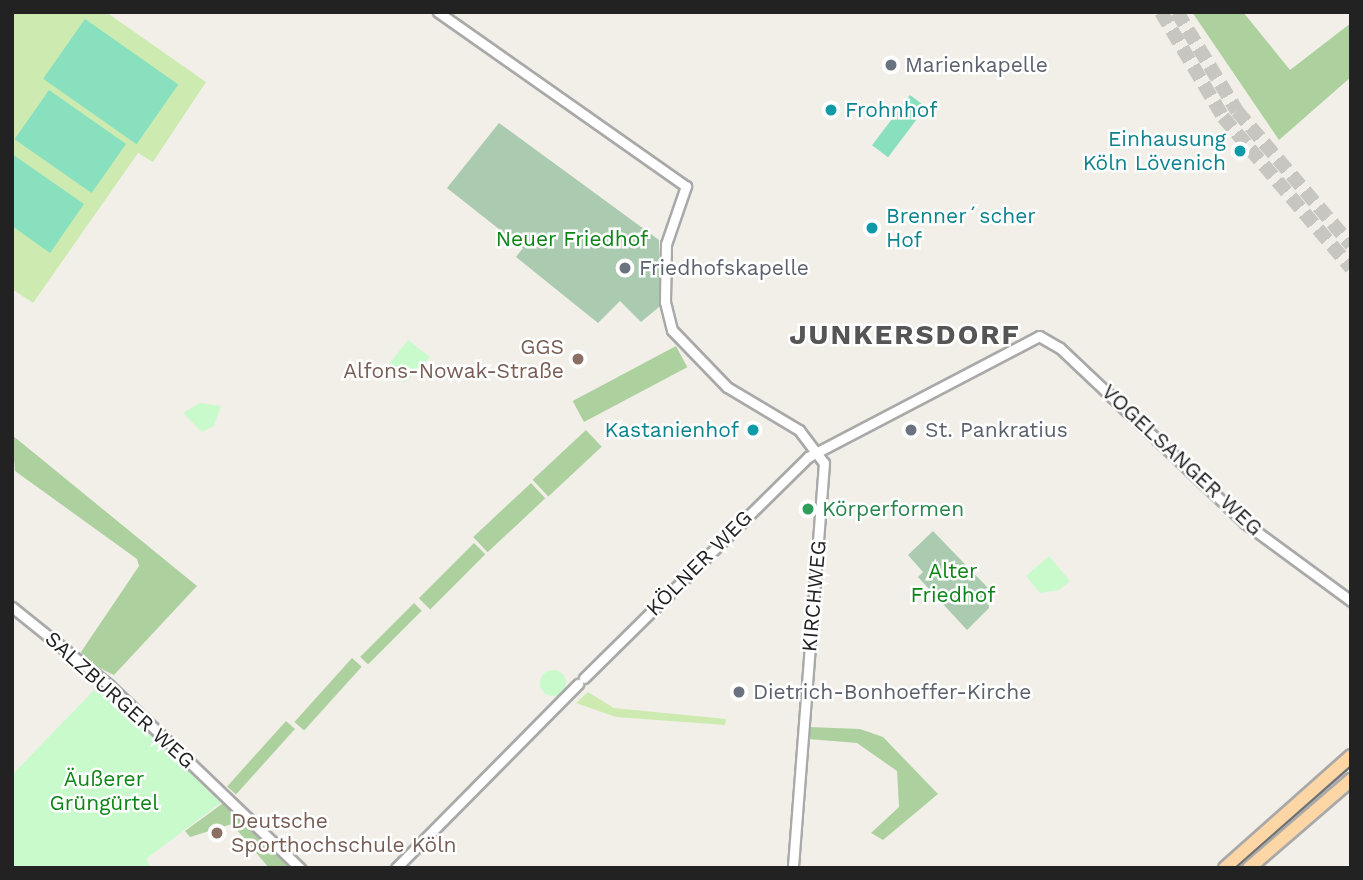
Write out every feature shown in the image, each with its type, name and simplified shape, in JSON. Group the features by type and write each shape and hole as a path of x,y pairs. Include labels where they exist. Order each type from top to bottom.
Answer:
{"main road":[{"path":"1225,868 1351,756"},
{"path":"1249,868 1351,780"}],"street":[{"path":"438,12 686,186 666,244 664,302 672,330 711,373 799,430 817,452"},
{"name":"KÖLNER WEG","path":"396,868 581,681 817,452 1034,337 1050,339"},
{"name":"VOGELSANGER WEG","path":"1050,339 1245,523 1351,601"},
{"name":"KIRCHWEG","path":"793,868 824,473 817,452"},
{"name":"SALZBURGER WEG","path":"12,607 109,685 300,868"}],"green space":[{"path":"12,12 106,12 206,82 153,162 138,153 33,303 12,289"},
{"path":"1192,12 1243,12 1290,70 1351,23 1351,77 1279,140"},
{"path":"85,19 178,84 137,144 43,79"},
{"path":"49,90 126,144 92,193 15,139"},
{"path":"910,95 926,107 888,157 872,145"},
{"name":"Neuer Friedhof","path":"499,123 659,240 659,307 641,322 620,301 598,323 516,257 523,248 447,188"},
{"path":"12,154 84,204 50,253 12,226"},
{"path":"408,340 430,357 404,383 386,368"},
{"path":"676,346 687,367 584,422 573,401"},
{"path":"200,403 221,406 214,426 202,432 183,413"},
{"path":"586,430 602,447 548,497 533,480"},
{"path":"12,435 197,586 114,675 87,662 81,652 139,566 137,559 15,471"},
{"path":"531,483 545,498 488,552 473,537"},
{"name":"Alter Friedhof","path":"933,531 988,588 989,608 967,630 918,577 923,572 908,555"},
{"path":"474,543 485,554 430,609 419,598"},
{"path":"1049,556 1070,581 1059,590 1040,593 1026,576"},
{"path":"414,603 422,611 368,665 360,657"},
{"path":"352,658 362,667 304,731 294,722"},
{"path":"553,670 563,673 566,683 563,693 553,696 543,693 540,683 543,673"},
{"name":"Äußerer Grüngürtel","path":"106,686 223,801 146,859 151,868 12,868 12,775 96,688"},
{"path":"588,692 614,708 726,719 725,725 616,717 576,703"},
{"path":"286,721 295,729 236,794 227,786"},
{"path":"809,727 860,729 883,737 938,794 883,840 871,833 899,807 897,771 857,743 808,739"},
{"path":"226,801 293,868 269,868 232,824 190,837 185,831"}],"tunnel":[{"path":"1161,12 1223,117 1351,268"},
{"path":"1177,12 1237,111 1351,245"}],"tram line":[{"path":"1235,868 1351,766"}],"place":[{"name":"Marienkapelle","path":"891,65"},
{"name":"Frohnhof","path":"831,110"},
{"name":"Einhausung Köln Lövenich","path":"1240,151"},
{"name":"Brenner´scher Hof","path":"872,228"},
{"name":"Friedhofskapelle","path":"625,268"},
{"name":"GGS Alfons-Nowak-Straße","path":"578,359"},
{"name":"Kastanienhof","path":"753,430"},
{"name":"St. Pankratius","path":"911,430"},
{"name":"Körperformen","path":"808,509"},
{"name":"Dietrich-Bonhoeffer-Kirche","path":"739,692"},
{"name":"Deutsche Sporthochschule Köln","path":"217,833"}],"district":[{"name":"JUNKERSDORF","path":"905,335"}]}
